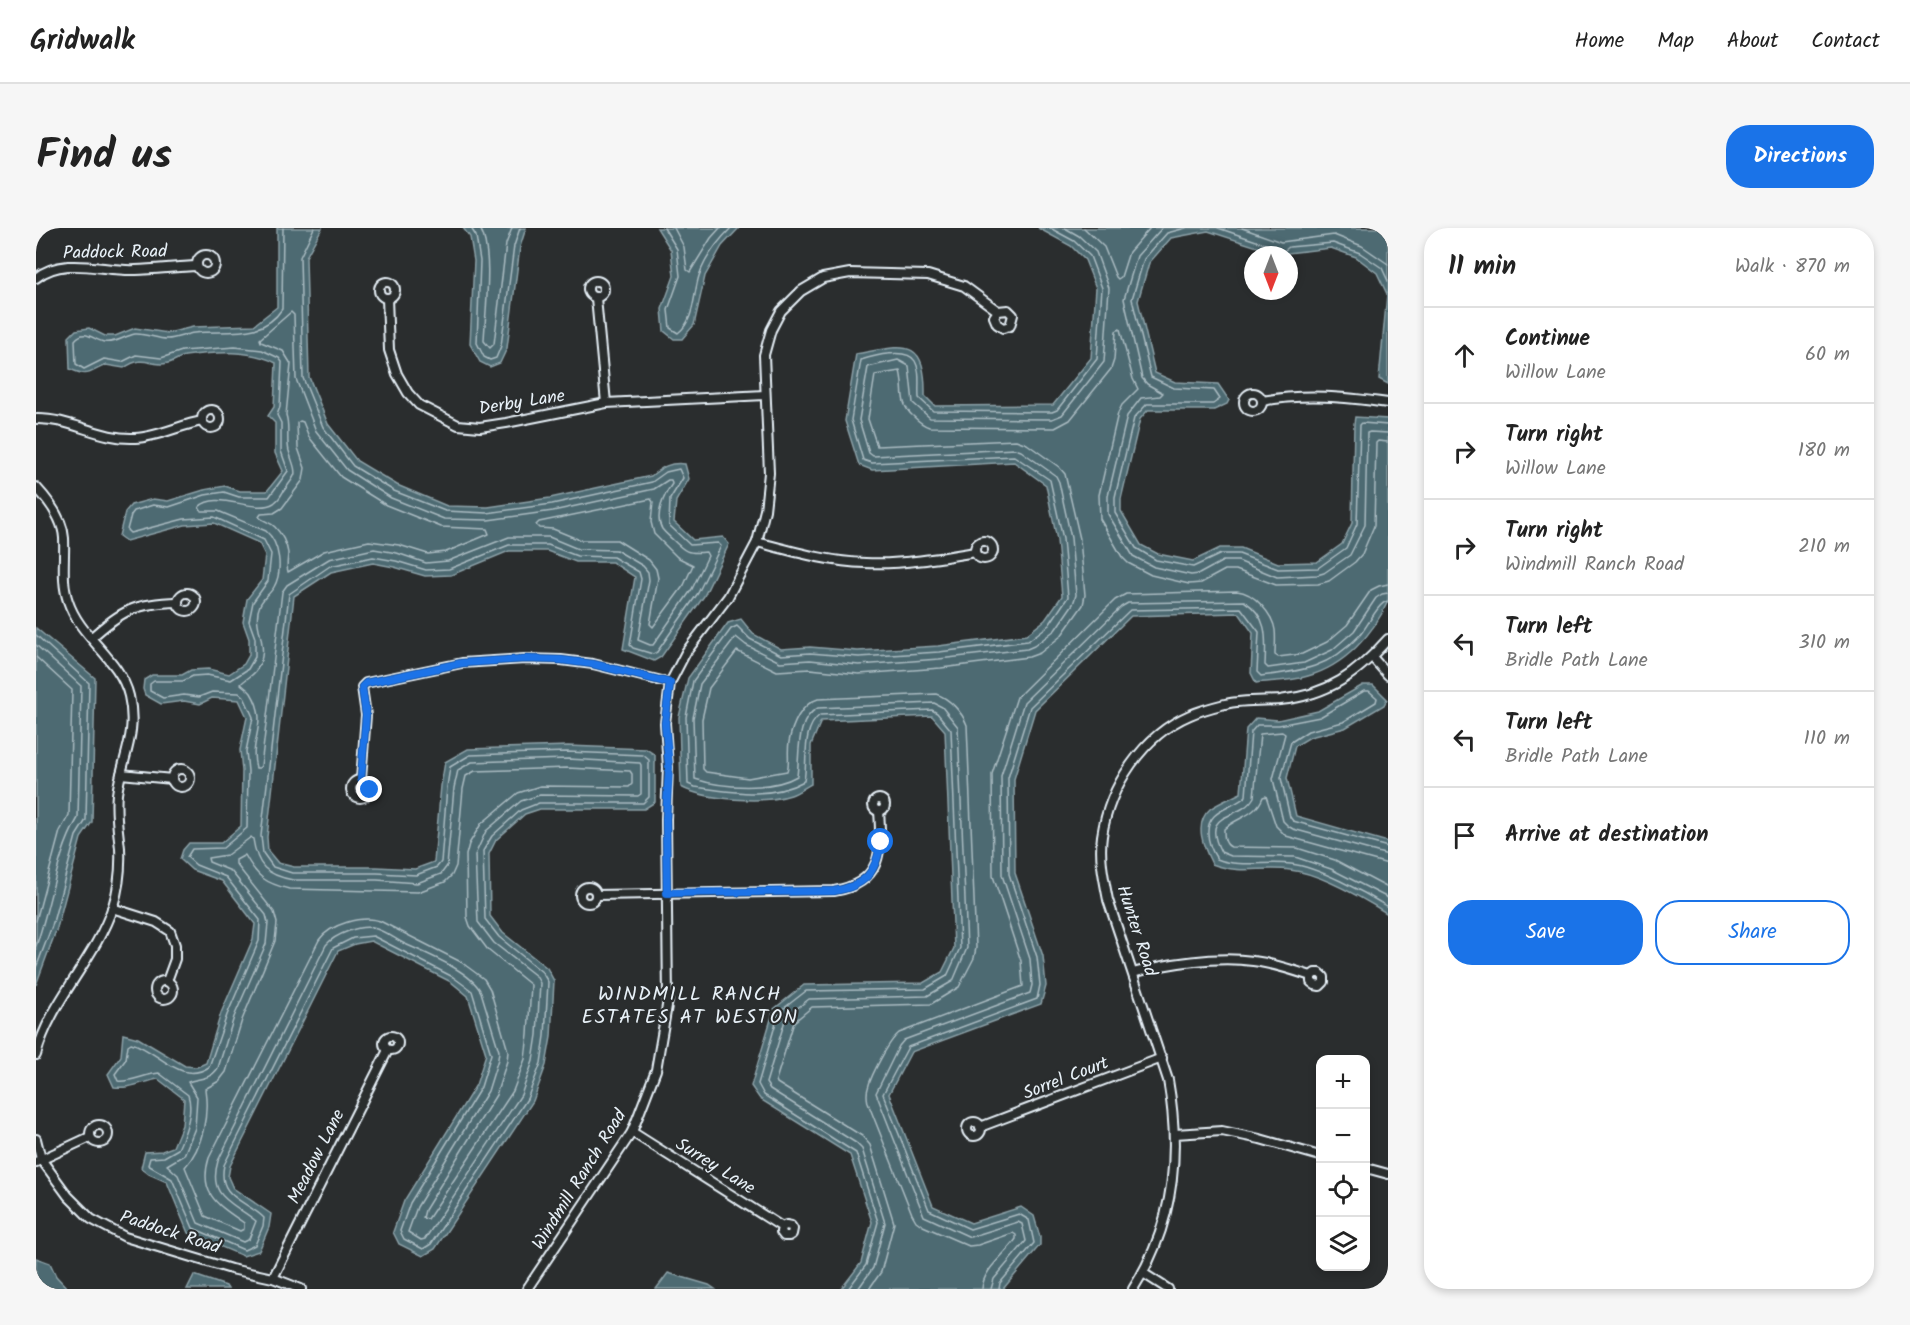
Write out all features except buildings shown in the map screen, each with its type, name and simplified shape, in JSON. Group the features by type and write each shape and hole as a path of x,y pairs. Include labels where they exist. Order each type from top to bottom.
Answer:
{"street":[{"name":"Paddock Road","path":"36,279 61,267 135,270 197,266"},
{"name":"Windmill Ranch Road","path":"527,1289 632,1132 656,1070 668,1000 666,819 669,767 665,723 670,683 686,652 728,597 757,542 765,510 769,473 764,355 771,330 781,311 801,291 824,278 850,273 928,275 964,286 998,311"},
{"name":"Derby Lane","path":"387,298 388,350 397,374 408,393 419,405 458,425 480,427 606,403 765,395"},
{"path":"596,298 606,403"},
{"path":"1262,401 1290,396 1322,396 1388,403"},
{"path":"36,419 61,422 112,436 135,438 156,435 183,424 202,421"},
{"path":"36,487 57,515 64,536 64,584 68,602 76,620 115,666 129,693 133,716 132,735 117,794 116,819 120,849 120,877 112,908 93,947 40,1038 36,1056"},
{"path":"757,542 814,556 866,564 940,558 975,552"},
{"path":"91,638 109,621 132,608 151,603 178,602"},
{"name":"Hunter Road","path":"1133,1289 1157,1244 1170,1200 1174,1173 1175,1134 1174,1111 1162,1058 1108,900 1102,869 1102,836 1115,790 1134,759 1159,734 1189,715 1227,703 1282,699 1310,694 1348,678 1388,639"},
{"path":"1372,657 1388,675"},
{"path":"361,779 366,715 362,687 366,683 462,663 525,659 593,664 670,683"},
{"path":"121,774 172,779"},
{"path":"596,895 834,891 850,888 873,870 878,857 881,842 879,811"},
{"path":"112,908 156,922 170,931 175,945 175,959 167,981"},
{"path":"1133,973 1153,967 1196,961 1252,961 1311,976"},
{"name":"Meadow Lane","path":"273,1278 388,1050"},
{"name":"Sorrel Court","path":"980,1127 1162,1058"},
{"path":"1175,1134 1222,1131 1316,1155"},
{"name":"Surrey Lane","path":"632,1132 782,1227"},
{"path":"39,1160 90,1137"},
{"name":"Paddock Road","path":"36,1138 39,1160 68,1196 91,1219 126,1237 231,1269 273,1278 301,1289"},
{"path":"1370,1169 1388,1174"},
{"path":"1143,1273 1168,1289"}],"water":[{"path":"277,228 322,228 306,257 309,377 328,424 357,461 397,485 447,506 488,507 550,498 651,476 666,466 685,464 689,479 676,501 674,522 693,540 723,537 729,544 704,596 661,657 654,661 623,649 635,577 612,562 576,562 547,551 509,551 451,575 425,576 373,563 331,572 294,596 267,837 268,851 278,863 294,867 415,869 434,862 445,762 468,749 568,746 646,749 655,755 655,802 644,809 540,809 525,814 496,840 489,854 490,916 503,933 547,968 554,981 551,1037 546,1065 533,1101 435,1249 423,1256 399,1244 393,1232 404,1201 476,1085 486,1054 468,996 451,982 371,941 338,951 230,1166 228,1177 233,1188 271,1214 269,1227 259,1251 243,1256 188,1233 167,1182 141,1168 145,1152 162,1151 173,1147 182,1125 184,1099 158,1079 131,1086 114,1087 108,1074 121,1056 123,1034 138,1038 185,1066 197,1067 206,1063 221,1013 253,939 255,924 222,881 192,870 180,859 189,843 221,843 241,826 240,750 247,717 239,700 212,698 200,704 184,701 161,704 145,695 143,689 144,680 152,675 182,675 191,670 208,669 229,674 244,664 249,655 249,639 243,622 247,599 262,580 265,555 259,543 214,523 185,525 126,541 119,536 125,512 131,505 153,499 168,501 225,486 240,491 267,491 283,471 275,453 275,423 268,416 274,407 276,363 255,355 220,353 185,356 162,364 143,361 124,368 106,365 85,374 70,369 69,337 76,330 89,328 105,336 115,336 135,328 168,333 193,327 254,325 277,307"},
{"path":"463,228 526,228 520,247 507,348 500,363 490,367 480,362 470,344 474,261 470,237"},
{"path":"657,228 739,228 722,246 705,276 694,325 682,339 674,339 664,331 662,309 674,276 671,250"},
{"path":"1038,228 1388,228 1388,384 1379,379 1387,294 1377,273 1356,257 1331,248 1298,252 1298,246 1254,246 1208,231 1171,238 1149,263 1138,301 1155,373 1175,382 1218,384 1229,400 1227,404 1214,410 1148,410 1140,419 1121,499 1121,511 1141,545 1158,554 1193,561 1220,548 1241,548 1278,563 1317,562 1342,544 1352,523 1355,417 1388,419 1388,601 1366,637 1334,665 1302,678 1256,683 1251,673 1253,633 1239,613 1131,616 1035,710 1014,779 1015,873 1043,956 1046,986 1041,1004 911,1052 889,1094 933,1206 971,1223 1021,1207 1034,1216 1040,1245 1003,1289 841,1289 861,1263 872,1222 850,1155 760,1099 751,1086 774,1009 804,985 923,983 942,972 954,948 945,731 932,716 821,721 811,745 811,784 794,794 780,798 751,800 719,798 681,787 679,717 688,678 728,623 741,619 753,634 781,649 810,647 858,651 938,646 1026,635 1045,620 1062,596 1057,540 1046,485 1014,462 872,470 859,465 845,421 856,354 899,348 908,349 916,354 924,376 925,396 935,406 1053,405 1091,358 1096,288 1085,260 1071,246"},
{"path":"36,628 95,678 92,822 81,838 57,928 36,985"},
{"path":"1363,685 1373,685 1387,699 1384,705 1345,728 1310,737 1295,746 1287,778 1296,816 1388,842 1388,914 1341,888 1302,872 1280,869 1242,870 1212,864 1203,844 1202,822 1210,809 1241,793 1246,729 1256,718 1278,720 1318,711"},
{"path":"36,1258 50,1263 56,1276 68,1289 36,1289"},
{"path":"668,1273 709,1285 715,1289 656,1289"},
{"path":"194,1275 226,1286 228,1289 187,1289"}],"district":[{"name":"WINDMILL RANCH ESTATES AT WESTON","path":"690,1006"}],"route":[{"path":"370,790 366,782 361,779 366,733 362,687 366,683 462,663 525,659 561,660 593,664 670,683 665,723 669,767 666,819 667,893 834,891 850,888 873,870 881,842"}]}
